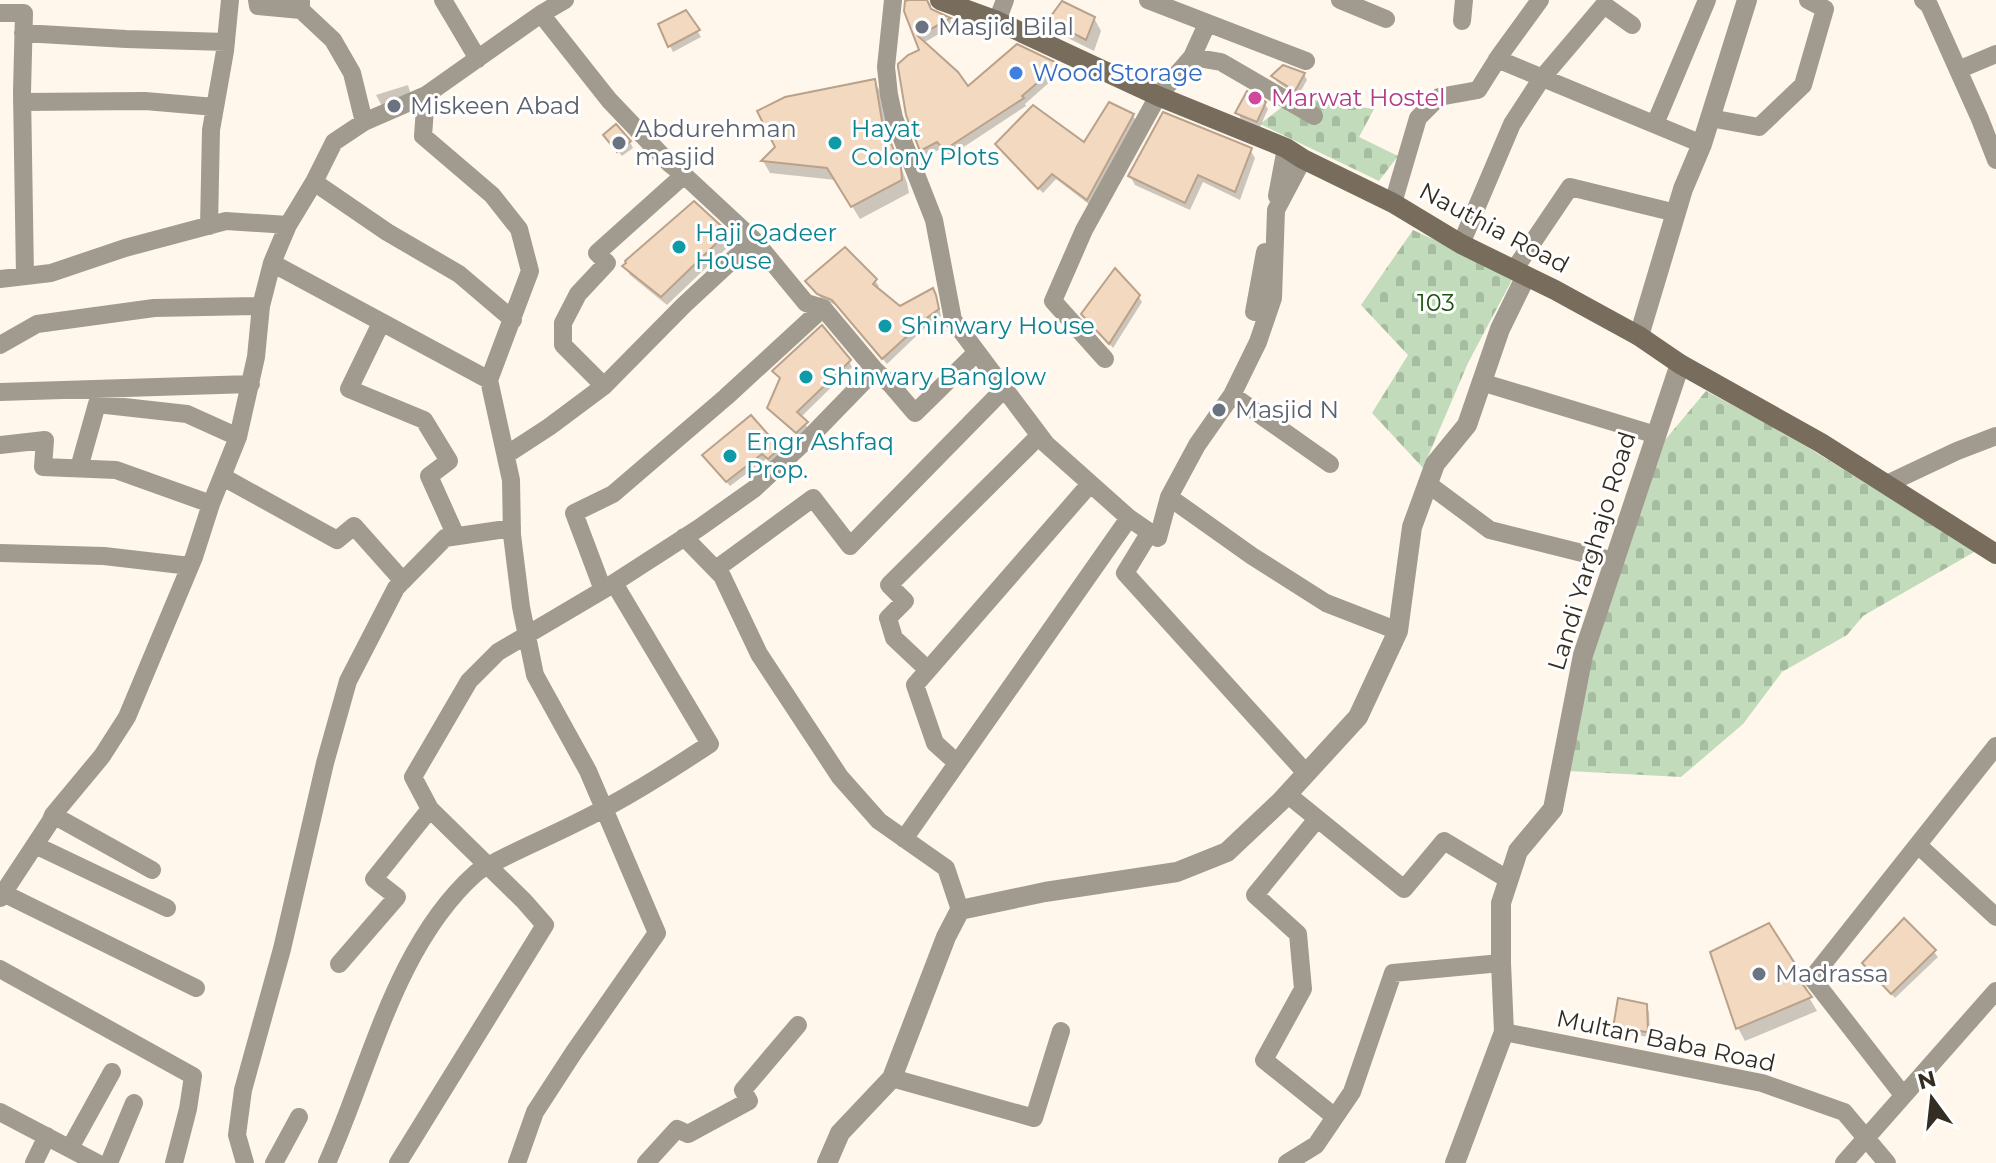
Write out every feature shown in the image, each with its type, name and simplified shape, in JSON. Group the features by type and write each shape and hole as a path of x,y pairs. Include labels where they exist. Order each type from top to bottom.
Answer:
{"main road":[{"name":"Nauthia Road","path":"940,0 997,21 1158,96 1295,154 1393,203 1461,244 1639,336 1680,364 1821,443 1996,554"}],"street":[{"path":"209,226 211,130 230,0"},
{"path":"257,0 258,6 301,5 333,40 352,73 364,122"},
{"path":"443,0 478,59"},
{"path":"196,988 2,896 53,815 102,756 127,717 194,557 238,437 251,384 261,306 272,263 288,225 334,142 364,122 426,95 565,0"},
{"path":"893,0 886,67 894,118 934,220 953,320 1046,444 1129,518 1158,538 1169,497 1197,445 1232,395 1258,342 1273,298 1276,210 1295,154"},
{"path":"997,21 1005,0"},
{"path":"1148,0 1191,8 1207,24 1306,61"},
{"path":"1340,0 1386,19"},
{"path":"1462,21 1464,0"},
{"path":"1393,203 1418,118 1439,97 1478,90 1540,0"},
{"path":"1655,124 1707,0"},
{"path":"1639,336 1683,189 1702,144 1747,0"},
{"path":"1710,118 1759,127 1803,85 1825,9 1808,0"},
{"path":"1923,0 1929,5 1996,160"},
{"path":"1461,244 1512,124 1542,78 1604,5 1632,25"},
{"path":"0,13 24,13 25,276"},
{"path":"541,14 609,100 670,164 754,240 806,303 823,308 915,413 977,352"},
{"path":"1105,359 1053,301 1084,230 1158,96 1192,57 1207,24"},
{"path":"23,33 226,42"},
{"path":"1958,70 1996,54"},
{"path":"1192,57 1221,62 1314,116"},
{"path":"1497,59 1702,144"},
{"path":"426,95 423,136 492,195 519,229 530,271 489,380 511,480 512,528 521,607 535,675 588,771 657,933 535,1112 517,1163"},
{"path":"22,102 145,101 215,107"},
{"path":"1254,312 1295,154"},
{"path":"604,386 563,345 563,323 578,294 607,263 597,253 684,175"},
{"path":"314,182 387,232 459,274 513,320"},
{"path":"960,910 1045,892 1177,872 1227,852 1287,794 1358,717 1398,631 1412,527 1435,464 1467,425 1520,273 1570,187 1676,213"},
{"path":"0,279 51,273 125,248 226,221 288,225"},
{"path":"506,455 604,386 754,240"},
{"path":"272,263 489,380"},
{"path":"0,345 37,324 154,308 261,306"},
{"path":"327,1163 372,1044 413,955 448,902 478,871 605,809 710,744 608,586 574,513 613,494 823,308"},
{"path":"381,323 349,389 424,420 449,461 429,476 456,536"},
{"name":"Landi Yarghajo Road","path":"1455,1163 1504,1032 1501,903 1518,851 1553,809 1583,655 1680,364"},
{"path":"398,1163 545,925 430,809 413,777 469,681 498,652 608,586 754,489 875,370"},
{"path":"1481,382 1656,435"},
{"path":"0,392 251,384"},
{"path":"716,569 813,498 850,546 1004,389"},
{"path":"1232,395 1330,464"},
{"path":"79,468 97,404 187,414 238,437"},
{"path":"928,670 894,638 888,618 905,601 889,585 1039,436"},
{"path":"1887,484 1996,436"},
{"path":"0,445 45,440 43,467 116,470 211,504"},
{"path":"223,477 337,540 354,526 403,581"},
{"path":"957,763 935,743 915,685 1090,484"},
{"path":"1428,484 1490,530 1614,561"},
{"path":"1169,497 1252,556 1326,603 1398,631"},
{"path":"904,839 1129,518"},
{"path":"245,1163 237,1135 243,1090 282,949 325,763 348,681 396,588 445,538 512,528"},
{"path":"1150,532 1125,573 1306,773"},
{"path":"684,537 722,576 759,654 840,777 879,821 946,868 960,910 946,937 892,1078 840,1133 827,1163"},
{"path":"0,553 104,556 190,566"},
{"path":"1903,1095 1812,978 1996,746"},
{"path":"1287,794 1404,889 1444,841 1509,880"},
{"path":"339,964 397,897 374,879 430,809"},
{"path":"53,815 152,870"},
{"path":"1317,819 1255,895 1298,934 1303,989 1264,1060 1335,1117"},
{"path":"35,845 167,908"},
{"path":"1918,845 1996,917"},
{"path":"1287,1163 1316,1145 1352,1092 1393,973 1501,963"},
{"path":"0,969 193,1076 174,1163"},
{"path":"1844,1163 1996,991"},
{"path":"646,1163 677,1129 688,1134 749,1101 743,1090 798,1025"},
{"path":"892,1078 1034,1118 1061,1031"},
{"name":"Multan Baba Road","path":"1504,1032 1762,1083 1844,1112 1887,1163"},
{"path":"70,1148 112,1072"},
{"path":"109,1163 134,1103"},
{"path":"0,1112 97,1163"},
{"path":"274,1163 299,1117"},
{"path":"34,1163 47,1136"}],"green space":[{"path":"1295,97 1374,109 1359,137 1398,156 1379,181 1260,124"},
{"name":"103","path":"1413,230 1514,276 1468,363 1423,468 1372,413 1408,355 1361,305"},
{"path":"1706,391 1781,431 1976,551 1863,616 1847,635 1782,672 1743,724 1681,777 1568,771 1593,644 1660,446"}],"building":[{"path":"927,0 931,9 951,18 918,36 958,72 968,86 1017,44 1059,64 1022,96 1024,98 944,150 937,142 920,151 906,115 898,67 908,55 919,50 904,11 905,1"},
{"path":"1062,1 1095,17 1086,40 1048,20"},
{"path":"686,10 700,30 668,47 658,24"},
{"path":"1283,65 1305,73 1295,91 1271,76"},
{"name":"Hayat Colony Plots","path":"875,79 882,121 901,168 902,180 851,207 827,168 761,161 775,147 757,111 785,97"},
{"path":"1247,91 1266,102 1257,122 1235,113"},
{"path":"1109,102 1134,114 1087,200 1052,174 1038,189 995,144 1033,105 1084,142"},
{"path":"1163,112 1252,148 1235,192 1198,175 1185,203 1128,176"},
{"name":"Abdurehman masjid","path":"616,124 631,141 617,152 603,135"},
{"name":"Haji Qadeer House","path":"694,201 728,232 661,297 622,266"},
{"path":"845,247 877,279 873,284 900,306 933,288 936,295 939,309 882,359 832,300 817,294 805,281"},
{"path":"1115,268 1140,295 1109,344 1081,314"},
{"name":"Shinwary Banglow","path":"822,325 851,360 797,412 808,422 796,433 767,408 780,378 772,371"},
{"path":"751,415 780,448 768,459 762,454 726,482 702,455"},
{"path":"1904,918 1936,950 1891,994 1862,963"},
{"name":"Madrassa","path":"1769,923 1801,973 1800,981 1812,997 1736,1029 1710,952"},
{"path":"1618,998 1647,1004 1648,1032 1613,1028"}],"place":[{"name":"Masjid Bilal","path":"922,27"},
{"name":"Wood Storage","path":"1016,73"},
{"name":"Marwat Hostel","path":"1255,98"},
{"name":"Miskeen Abad","path":"394,106"},
{"name":"Abdurehman masjid","path":"619,143"},
{"name":"Hayat Colony Plots","path":"835,143"},
{"name":"Haji Qadeer House","path":"679,247"},
{"name":"Shinwary House","path":"885,326"},
{"name":"Shinwary Banglow","path":"806,377"},
{"name":"Masjid N","path":"1219,410"},
{"name":"Engr Ashfaq Prop.","path":"730,456"},
{"name":"Madrassa","path":"1759,974"}]}
